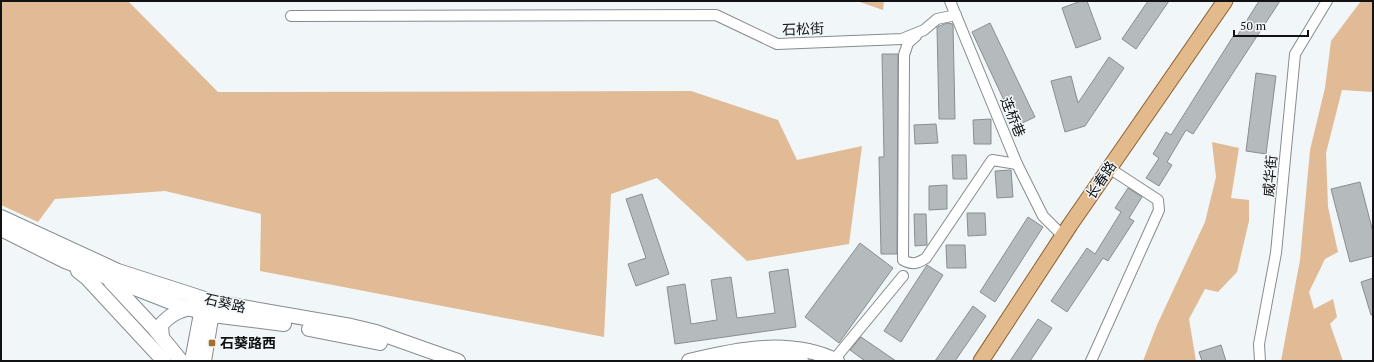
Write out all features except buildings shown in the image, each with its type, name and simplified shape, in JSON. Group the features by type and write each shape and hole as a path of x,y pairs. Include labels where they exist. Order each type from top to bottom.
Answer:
{"main road":[{"name":"长春路","path":"986,358 1063,236 1225,1"},
{"name":"石葵路","path":"1,217 118,271 205,307 351,326 376,332 458,361"},
{"name":"石葵路","path":"1,229 65,262 108,279 205,307 376,342 432,361"},
{"path":"81,254 108,279 181,361"},
{"path":"65,262 87,278 164,361"},
{"path":"162,338 161,325 168,316 180,310 205,307"},
{"path":"192,361 205,307"},
{"path":"204,361 205,307"},
{"path":"689,361 732,350 792,348 835,361"},
{"path":"731,361 757,358 801,361"}],"street":[{"name":"连桥巷","path":"950,1 1017,164 1043,216 1063,236"},
{"name":"威华街","path":"1260,361 1259,344 1276,253 1295,54 1327,1"},
{"name":"石松街","path":"291,16 716,15 777,44 902,38 924,30 937,19 956,15"},
{"path":"924,30 908,43 904,55 902,260 909,264 918,264 926,258 992,160 1017,164"},
{"path":"1091,361 1159,210 1158,200 1109,168"},
{"path":"835,361 903,276"}],"shaded area":[{"path":"1,1 128,1 218,92 691,91 778,120 797,160 862,146 849,244 747,261 657,178 611,194 604,337 260,271 261,214 165,191 55,199 38,222 1,205"},
{"path":"857,1 884,1 883,10"},
{"path":"1361,1 1373,1 1373,92 1342,90 1326,153 1328,207 1338,252 1325,259 1309,292 1314,309 1333,299 1337,317 1330,324 1343,361 1281,361 1300,260 1310,150 1325,88 1331,41"},
{"path":"1212,142 1239,148 1231,198 1249,200 1249,221 1237,272 1218,292 1205,289 1189,319 1196,361 1143,361 1157,325 1205,222 1216,177"}],"place":[{"name":"石葵路西","path":"212,343"}]}
